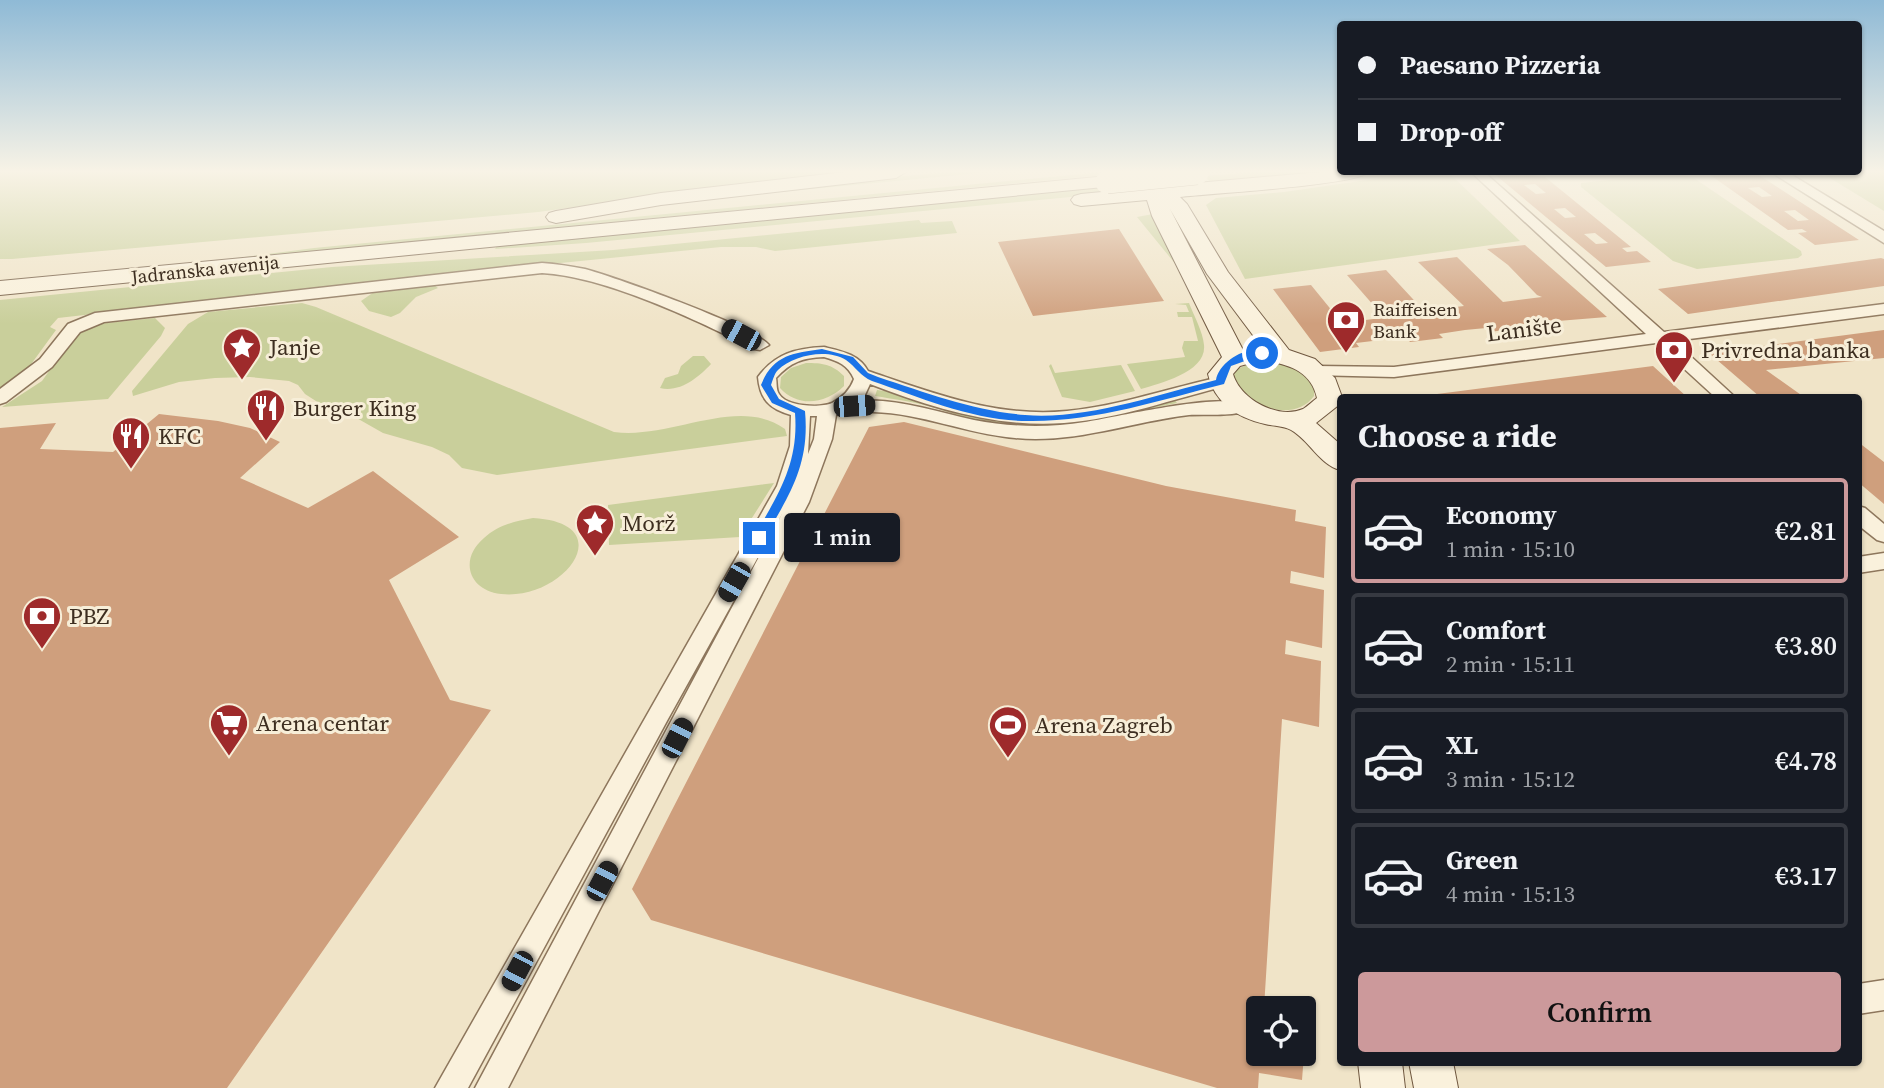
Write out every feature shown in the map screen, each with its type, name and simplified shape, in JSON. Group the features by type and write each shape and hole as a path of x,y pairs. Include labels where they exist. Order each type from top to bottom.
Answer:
{"main road":[{"name":"Jadranska avenija","path":"0,272 506,223"},
{"name":"Jadranska avenija","path":"0,288 685,223"},
{"path":"310,259 372,261 609,246 845,223"},
{"path":"1166,223 1236,359"},
{"path":"1188,223 1217,274 1280,355"},
{"path":"1262,353 1280,355 1303,362 1329,393 1326,406 1311,415 1294,419 1267,417 1242,408 1229,398 1220,382 1222,372 1236,359 1262,353"},
{"path":"1294,419 1324,442 1337,457"},
{"path":"1380,1066 1383,1088"},
{"path":"1432,1066 1436,1088"}],"street":[{"path":"1532,223 1723,394"},
{"path":"1860,223 1884,238"},
{"path":"0,398 46,363 74,328 101,317 542,268 567,269 599,279 722,325 760,345 793,356"},
{"name":"Lanište","path":"1329,393 1361,381 1385,378 1394,372 1884,309"},
{"path":"760,345 772,370"},
{"path":"1220,382 1093,413 1027,418 969,410 864,375 850,359 837,354 822,352 793,356 772,370 767,377 768,393 786,407 800,411 870,405 893,407 987,429 1034,433 1087,430 1188,409 1242,408"},
{"path":"491,1088 799,502 833,409 859,393 864,384 864,375"},
{"path":"451,1088 659,712 782,497 798,462 802,437 800,411"},
{"path":"1862,516 1884,535"},
{"path":"1862,564 1884,561"},
{"path":"1862,998 1884,995"}],"green space":[{"path":"0,223 417,223 12,259 0,259"},
{"path":"576,223 607,223 222,260 314,248"},
{"path":"733,223 799,223 586,243 495,249 497,246"},
{"path":"891,223 953,223 957,233 775,251 756,247 721,247 409,278 58,318 50,327 56,330 21,378 0,392 0,300 332,267 613,250"},
{"path":"1142,223 1157,223 1177,266"},
{"path":"1215,223 1501,223 1520,241 1245,279"},
{"path":"1625,223 1760,223 1801,251 1802,255 1798,258 1697,269 1673,261"},
{"path":"425,285 438,288 416,297 400,313 391,317 369,311 361,301 374,292"},
{"path":"302,303 614,432 636,433 725,417 746,416 766,420 785,429 787,436 497,475 462,468 449,455 432,447 383,433 346,412 319,403 289,381 250,377 215,378 179,382 133,396 132,391 188,324 208,312"},
{"path":"1189,303 1202,335 1203,354 1198,362 1181,375 1141,389 1127,364 1185,357 1182,348 1184,341 1198,341 1192,317 1178,317 1177,312 1189,312 1186,305 1175,304"},
{"path":"155,318 165,328 161,336 108,399 2,407 42,381 74,336 85,328 98,324"},
{"path":"693,356 704,356 711,364 695,379 682,386 660,388 665,378 678,374 681,366"},
{"path":"1257,361 1274,362 1298,370 1310,381 1314,396 1307,403 1291,410 1273,409 1247,401 1233,377 1237,369"},
{"path":"806,363 822,364 835,369 844,376 844,386 821,400 795,399 780,388 781,377 791,368"},
{"path":"1051,364 1055,373 1121,365 1135,391 1090,402 1062,397 1049,366"},
{"path":"877,390 978,417 1015,423 1061,422 1107,415 1174,399 1177,403 1074,424 1033,427 980,421 921,404 875,396"},
{"path":"774,483 740,537 609,545 608,505"},
{"path":"533,518 560,523 574,533 579,546 574,560 562,574 545,586 524,593 501,594 481,587 471,572 470,564 476,546 501,527"}],"building":[{"path":"1553,223 1601,223 1631,247 1622,248 1627,252 1637,251 1651,262 1606,267","holes":["1595,233 1608,243 1596,244 1584,234"]},
{"path":"1778,223 1832,223 1859,240 1815,245 1798,233 1807,232 1802,229 1788,230"},
{"path":"1119,229 1164,301 1033,316 998,242"},
{"path":"1525,245 1607,317 1522,324 1526,327 1490,332 1486,328 1465,330 1439,334 1443,338 1410,342 1406,337 1356,343 1359,347 1320,352 1273,289 1311,285 1342,323 1389,317 1380,307 1375,307 1347,275 1386,270 1424,311 1464,306 1418,262 1457,257 1503,302 1542,297 1487,249"},
{"path":"1884,259 1884,286 1688,314 1658,289"},
{"path":"1884,330 1884,358 1766,370 1800,394 1757,394 1709,353"},
{"path":"1653,366 1684,394 1437,394"},
{"name":"Arena centar","path":"159,414 250,428 280,442 240,478 308,508 373,471 459,537 389,580 450,700 491,710 227,1088 0,1088 0,428 56,423 40,449 113,452"},
{"name":"Arena Zagreb","path":"904,422 1166,486 1296,510 1295,521 1326,527 1324,578 1291,571 1290,583 1324,590 1322,648 1286,640 1285,654 1321,661 1319,727 1282,719 1265,996 1246,996 1246,1066 1303,1066 1302,1080 1259,1073 1258,1088 1217,1088 651,920 632,889 869,427"},
{"path":"1862,445 1884,462 1884,504 1862,485"}],"place":[{"name":"Raiffeisen Bank","path":"1346,354"},
{"name":"Janje","path":"242,381"},
{"name":"Privredna banka","path":"1674,384"},
{"name":"Burger King","path":"266,442"},
{"name":"KFC","path":"131,470"},
{"name":"Morž","path":"595,557"},
{"name":"PBZ","path":"42,650"},
{"name":"Arena centar","path":"229,757"},
{"name":"Arena Zagreb","path":"1008,759"}],"route":[{"path":"759,538 798,462 802,437 800,411 775,401 768,393 766,385 772,370 793,356 822,352 837,354 850,359 859,366 864,375 875,379 969,410 1027,418 1093,413 1220,382 1222,372 1228,364 1247,355 1262,353"}]}
